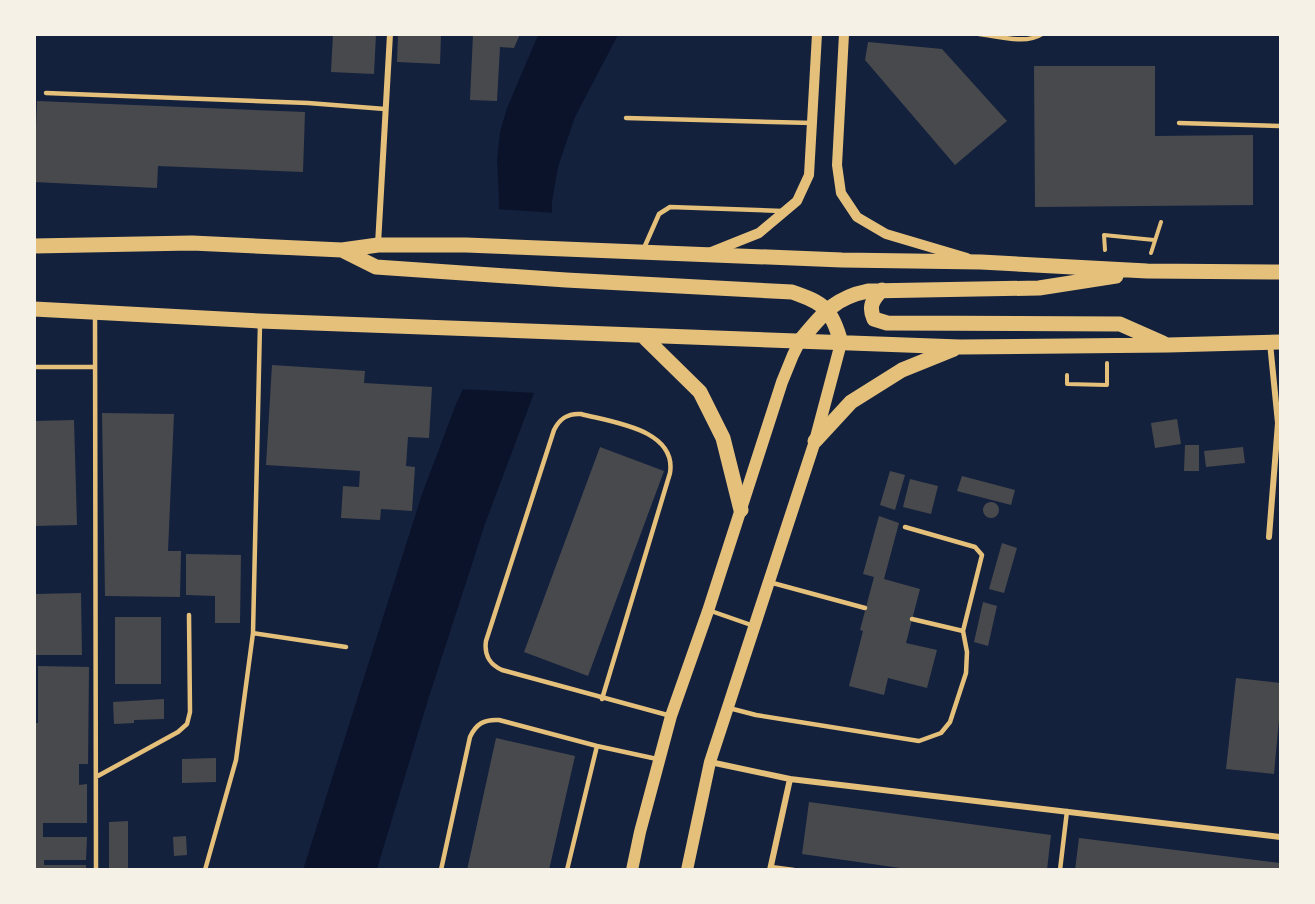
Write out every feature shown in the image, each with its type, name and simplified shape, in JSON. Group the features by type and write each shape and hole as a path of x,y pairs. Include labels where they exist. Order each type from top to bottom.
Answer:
{"main road":[{"path":"34,246 192,243 342,250 378,245 466,245 842,260 981,262 1147,271 1281,272"},
{"path":"342,250 376,267 792,292 811,299 827,309 836,323 841,343 815,441 726,708 710,762 687,870"},
{"path":"633,870 640,832 671,716 708,611 782,382 800,341 827,309 853,294 882,290 1039,288 1147,271"},
{"path":"882,290 873,299 872,314 874,319 887,323 1120,324 1168,345"},
{"path":"34,309 260,321 960,347 1275,342"},
{"path":"643,336 700,392 723,438 741,510"},
{"path":"815,441 851,402 902,370 960,347"}],"street":[{"path":"378,245 390,34"},
{"path":"709,253 759,233 797,201 809,175 817,34"},
{"path":"844,34 837,165 841,193 857,217 886,234 981,262"},
{"path":"1269,537 1278,423 1275,342"},
{"path":"710,762 790,778 1281,837"},
{"path":"771,868 790,778"}],"lane":[{"path":"979,34 1027,39 1036,38 1042,34"},
{"path":"46,93 308,102 385,109"},
{"path":"626,118 813,123"},
{"path":"1179,123 1281,126"},
{"path":"643,251 659,214 670,207 785,211"},
{"path":"95,312 96,870"},
{"path":"206,870 236,760 254,633 260,321"},
{"path":"34,367 95,367"},
{"path":"602,699 670,473 671,461 646,431 581,414 573,414 564,416 554,430 485,650 488,659 502,670 602,699 671,716"},
{"path":"726,708 756,715 919,741 941,733 950,722 966,673 967,652 963,631 982,559 979,550 905,527"},
{"path":"769,582 865,608"},
{"path":"708,611 754,626"},
{"path":"96,777 178,732 187,724 190,712 189,615"},
{"path":"912,619 963,631"},
{"path":"254,633 346,647"},
{"path":"441,870 470,737 481,722 489,719 499,720 597,746 659,759"},
{"path":"567,870 597,746"},
{"path":"1060,870 1067,811"},
{"path":"771,868 794,870"}],"path":[{"path":"1104,235 1154,240 1161,222"},
{"path":"1067,375 1067,384 1107,385"}],"water":[{"path":"538,35 618,35 575,117 558,167 552,202 552,262 536,388 485,524 428,700 377,869 303,870 422,494 456,404 481,350 497,255 499,201 497,160 500,132 507,108"}],"pier":[{"path":"495,209 555,213 555,263 550,344 538,393 460,389 478,350 489,300 494,254"}],"building":[{"path":"333,34 376,34 374,74 331,72"},
{"path":"398,34 441,34 440,64 397,62"},
{"path":"473,34 520,34 514,48 500,47 497,101 470,100"},
{"path":"868,42 942,49 1007,121 955,165 865,60"},
{"path":"1034,66 1155,66 1155,136 1253,135 1253,205 1035,207"},
{"path":"37,101 305,112 303,172 158,166 157,188 34,182"},
{"path":"272,365 365,371 364,383 432,387 429,438 408,437 406,466 415,467 412,511 381,509 380,520 341,518 343,486 359,487 360,471 266,465"},
{"path":"102,413 174,414 168,551 181,551 180,597 105,596"},
{"path":"1177,419 1181,444 1155,448 1151,423"},
{"path":"74,420 77,525 34,526 34,421"},
{"path":"1185,445 1199,445 1199,471 1184,471"},
{"path":"600,447 664,471 588,676 524,652"},
{"path":"1243,447 1245,463 1206,467 1204,451"},
{"path":"890,471 905,475 895,510 880,505"},
{"path":"962,476 1015,490 1011,505 957,491"},
{"path":"910,479 938,486 931,514 903,507"},
{"path":"988,502 994,502 999,510 997,516 988,518 983,513 983,507"},
{"path":"879,516 899,523 884,579 920,589 906,643 937,650 927,688 888,678 884,695 849,686 874,577 863,574"},
{"path":"1002,543 1017,548 1004,593 989,589"},
{"path":"186,554 241,555 240,623 215,623 215,596 186,595"},
{"path":"81,593 82,655 34,655 34,594"},
{"path":"983,602 997,606 988,646 974,642"},
{"path":"115,617 161,617 161,684 115,684"},
{"path":"38,666 89,667 88,764 79,764 79,785 87,784 87,823 43,823 43,837 87,837 86,860 44,860 44,865 86,865 86,870 34,870 34,723 38,723"},
{"path":"1236,678 1280,683 1274,774 1226,769"},
{"path":"164,699 164,719 134,720 134,723 114,724 113,702"},
{"path":"496,738 575,756 549,870 467,870"},
{"path":"216,758 216,782 182,783 182,759"},
{"path":"809,802 1051,835 1047,870 914,870 802,854"},
{"path":"128,821 128,870 109,870 109,822"},
{"path":"186,836 187,855 174,856 173,837"},
{"path":"1079,838 1280,863 1280,870 1075,870"}]}
